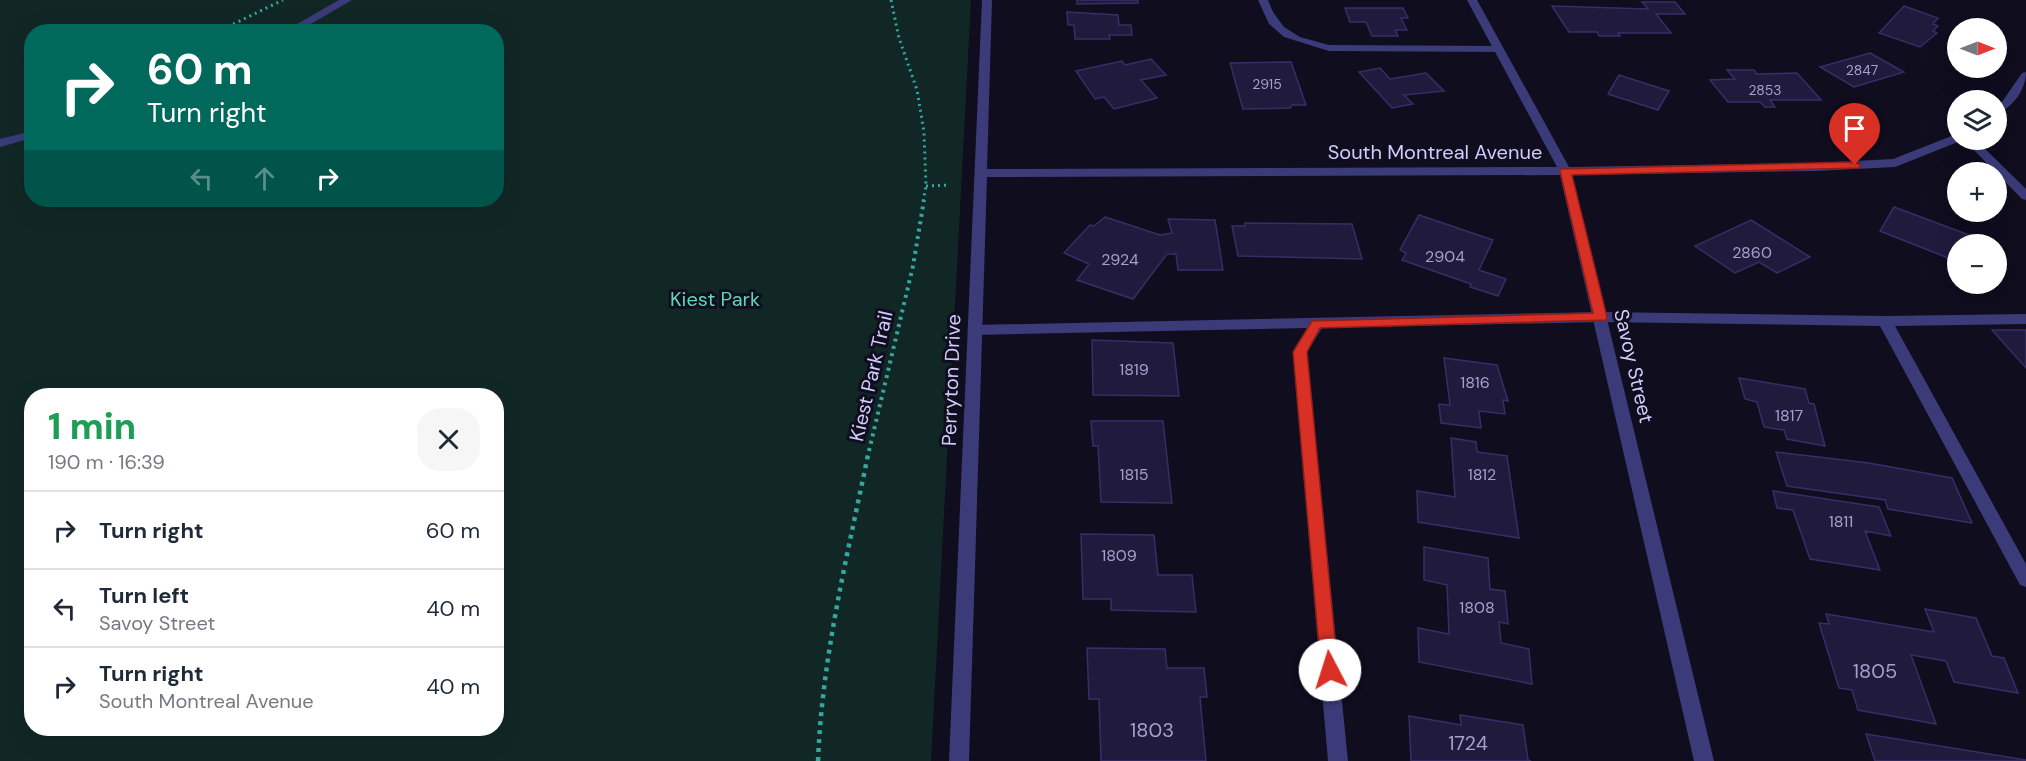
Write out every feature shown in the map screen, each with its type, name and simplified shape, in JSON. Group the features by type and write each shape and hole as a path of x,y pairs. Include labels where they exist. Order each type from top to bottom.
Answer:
{"street":[{"path":"303,24 347,0"},
{"name":"Perryton Drive","path":"958,761 987,0"},
{"path":"1263,0 1268,16 1282,32 1295,39 1329,48 1499,49"},
{"name":"Savoy Street","path":"1472,0 1565,171 1704,761"},
{"path":"2007,103 2026,75"},
{"path":"0,143 24,136"},
{"name":"South Montreal Avenue","path":"980,173 1816,168 1895,163 1947,142"},
{"path":"1980,150 2026,196"},
{"path":"974,330 1601,317 1885,321 2026,319"},
{"path":"1885,321 2026,580"},
{"path":"1317,324 1300,352 1338,761"}],"path":[{"path":"234,24 284,0"},
{"name":"Kiest Park Trail","path":"818,761 820,710 826,664 877,410 913,266 926,186 924,132 919,100 899,38 891,0"},
{"path":"926,186 956,185"}],"green space":[{"name":"Kiest Park","path":"0,0 971,0 931,761 0,761"}],"building":[{"path":"1077,0 1138,0 1138,3 1077,4"},
{"path":"1642,2 1675,2 1685,14 1656,14 1671,33 1618,33 1620,36 1599,36 1597,32 1569,32 1552,6 1648,9"},
{"path":"1904,6 1938,18 1933,24 1938,26 1933,31 1937,33 1920,47 1879,33"},
{"path":"1345,8 1403,8 1408,18 1401,18 1407,30 1395,30 1398,36 1372,36 1366,22 1350,22"},
{"path":"1067,12 1118,15 1119,25 1131,25 1132,35 1109,35 1110,39 1075,39 1074,25 1068,25"},
{"path":"1870,53 1904,72 1854,87 1820,67"},
{"path":"1151,59 1166,75 1141,80 1157,98 1114,109 1104,97 1095,99 1076,71 1122,61 1125,65"},
{"path":"1291,62 1306,105 1292,105 1290,108 1243,109 1230,63"},
{"path":"1380,68 1390,79 1426,73 1444,91 1404,95 1413,104 1392,108 1359,72"},
{"path":"1727,70 1754,70 1757,74 1797,73 1821,100 1770,100 1775,107 1765,107 1760,102 1728,102 1710,80 1735,79"},
{"path":"1619,75 1669,91 1658,110 1608,94"},
{"path":"1894,207 1966,234 1947,234 1947,258 1880,231"},
{"path":"1419,215 1493,240 1479,270 1506,279 1498,296 1402,260 1406,253 1400,250"},
{"path":"1105,217 1160,235 1172,233 1168,219 1215,220 1223,270 1178,270 1176,254 1167,254 1133,299 1077,280 1089,264 1064,253 1090,225 1094,226"},
{"path":"1751,220 1810,257 1777,273 1759,262 1735,273 1695,246"},
{"path":"1245,223 1352,224 1362,259 1238,256 1232,226 1245,226"},
{"path":"1992,330 2026,330 2026,368"},
{"path":"1092,340 1173,343 1179,396 1093,395"},
{"path":"1444,358 1497,365 1508,401 1503,400 1505,414 1479,411 1481,428 1441,423 1439,404 1450,405"},
{"path":"1739,378 1805,389 1809,403 1814,404 1825,446 1787,439 1784,430 1764,427 1757,402 1745,399"},
{"path":"1091,421 1163,421 1172,503 1101,502 1098,446 1093,446"},
{"path":"1451,438 1476,442 1477,452 1507,456 1519,538 1418,522 1417,491 1455,497"},
{"path":"1776,452 1869,463 1952,478 1972,523 1888,509 1885,500 1787,486"},
{"path":"1773,491 1879,507 1891,536 1865,531 1880,570 1810,559 1793,510 1777,508"},
{"path":"1081,534 1154,535 1158,575 1192,575 1196,612 1111,610 1111,599 1083,599"},
{"path":"1424,547 1488,558 1490,589 1505,591 1508,624 1499,622 1501,643 1529,649 1532,684 1419,662 1418,628 1449,634 1447,585 1424,580"},
{"path":"1925,609 1976,618 1992,656 2004,658 2018,693 1954,682 1946,661 1911,655 1936,724 1858,710 1852,690 1839,688 1819,623 1829,624 1826,614 1934,632"},
{"path":"1087,648 1165,649 1167,668 1204,668 1207,697 1200,697 1206,761 1101,761 1099,699 1089,699"},
{"path":"1460,715 1523,725 1528,760 1531,761 1411,761 1409,716 1461,725"},
{"path":"1866,734 2026,760 2026,761 1875,761"}],"route":[{"path":"1330,670 1300,352 1317,324 1601,317 1565,171 1816,168 1855,165"}]}
